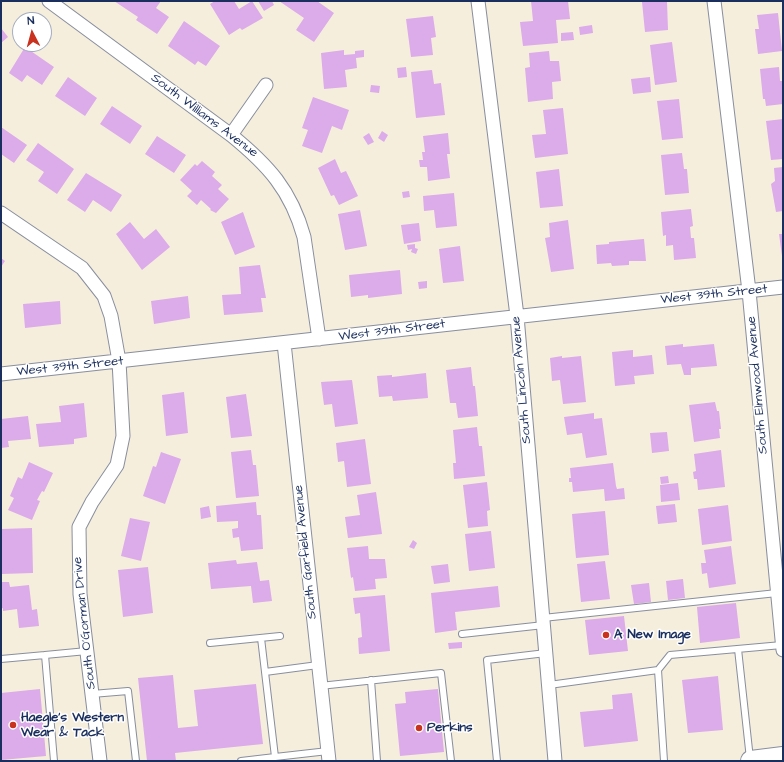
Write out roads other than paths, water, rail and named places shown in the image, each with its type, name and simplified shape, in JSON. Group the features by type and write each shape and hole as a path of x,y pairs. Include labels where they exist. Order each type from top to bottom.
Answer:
{"main road":[{"path":"751,761 783,757"}],"street":[{"name":"South Williams Avenue","path":"49,1 232,135 258,157 278,180 300,220 304,237 319,340"},
{"name":"South Lincoln Avenue","path":"478,1 517,316 556,761"},
{"name":"South Elmwood Avenue","path":"714,1 749,291 783,650"},
{"path":"232,135 266,85"},
{"name":"South O'Gorman Drive","path":"1,213 82,268 93,280 104,296 111,316 119,361 123,436 117,464 92,502 79,527 80,587 100,761"},
{"name":"West 39th Street","path":"1,374 319,340 517,316 783,287"},
{"name":"South Garfield Avenue","path":"284,343 328,756"}],"lane":[{"path":"462,634 544,621 778,592"},
{"path":"210,643 280,636"},
{"path":"261,638 275,757"},
{"path":"664,761 658,670 670,655 782,645"},
{"path":"738,649 751,761"},
{"path":"1,659 87,651"},
{"path":"497,761 486,660 546,653"},
{"path":"44,655 54,761"},
{"path":"265,672 318,665"},
{"path":"549,685 658,670"},
{"path":"320,686 441,673 451,761"},
{"path":"371,680 377,761"},
{"path":"92,694 128,691 136,761"},
{"path":"241,761 275,757 328,756"}],"place":[{"name":"A New Image","path":"606,635"},
{"name":"Haegle's Western Wear & Tack","path":"13,725"},
{"name":"Perkins","path":"419,728"}]}
